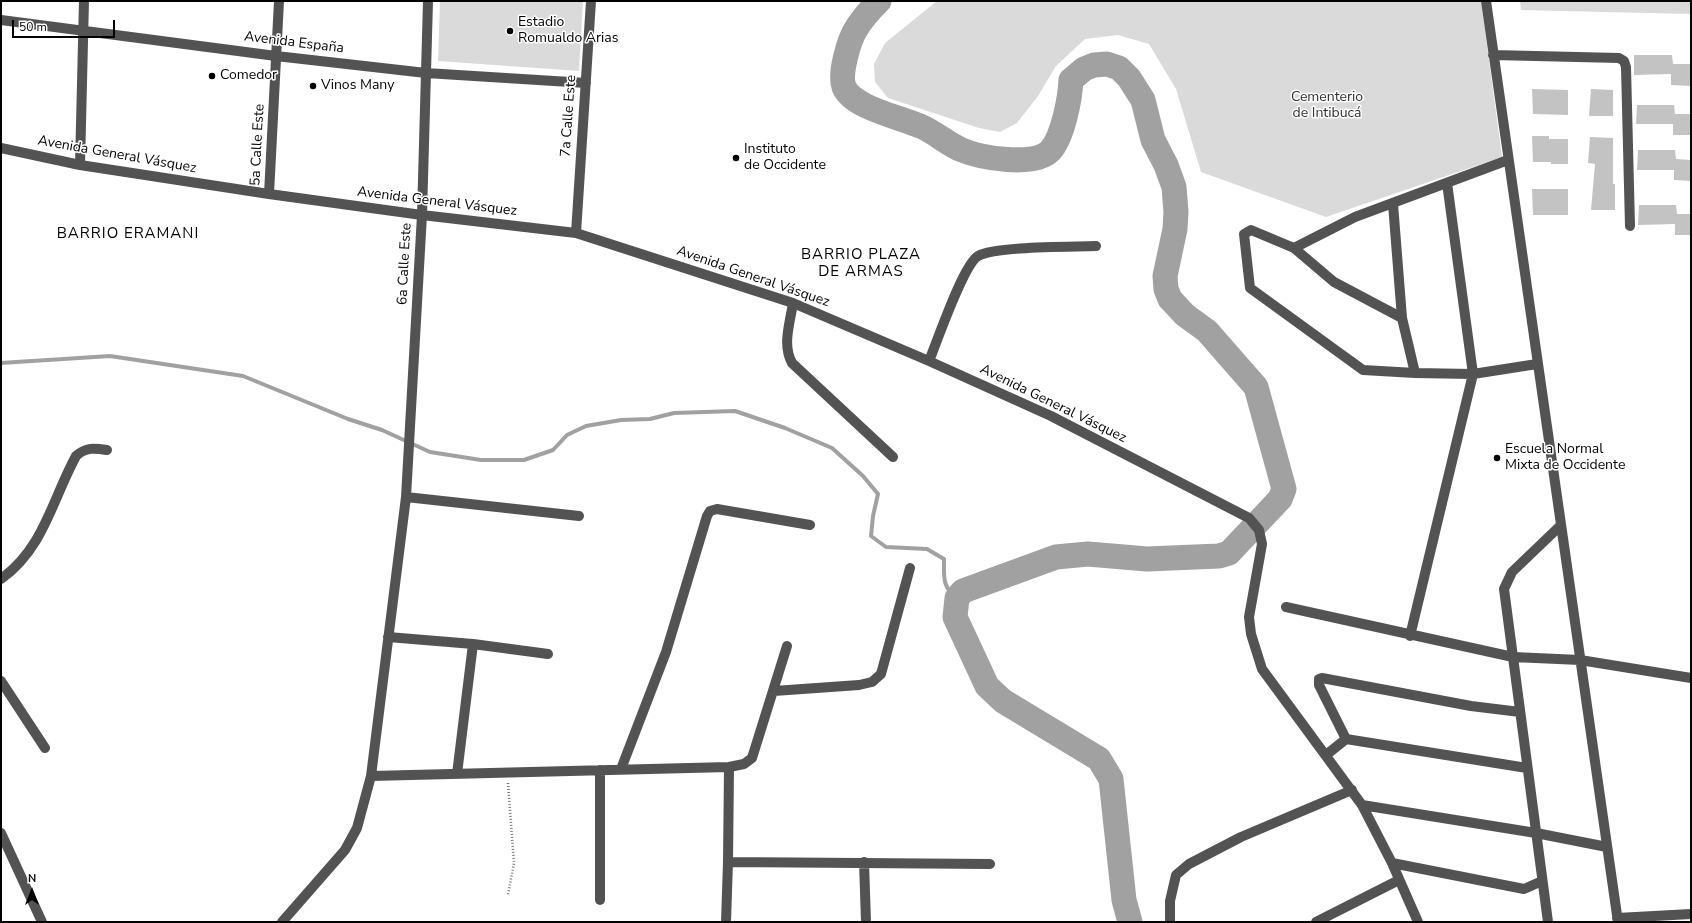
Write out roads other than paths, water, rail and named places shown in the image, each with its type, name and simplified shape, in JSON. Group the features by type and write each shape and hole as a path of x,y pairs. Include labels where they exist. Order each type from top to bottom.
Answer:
{"street":[{"path":"80,165 84,1"},
{"name":"5a Calle Este","path":"270,194 279,1"},
{"name":"6a Calle Este","path":"282,922 345,850 357,828 371,776 406,497 422,215 428,1"},
{"name":"7a Calle Este","path":"576,233 591,1"},
{"path":"1486,1 1560,526 1618,920 1691,914"},
{"name":"Avenida España","path":"1,20 276,56 426,73 586,83"},
{"path":"1493,55 1619,58 1624,61 1626,67 1630,226"},
{"name":"Avenida General Vásquez","path":"1,148 80,165 270,194 422,215 576,233 794,303 929,360 1051,416 1249,518 1259,530 1262,544 1249,617 1251,634 1262,669 1362,804 1392,863 1418,922"},
{"path":"1294,248 1355,218 1508,160"},
{"path":"1410,636 1473,374 1447,183"},
{"path":"1393,204 1402,318 1415,373"},
{"path":"1402,318 1334,282 1294,248 1251,230 1244,234 1250,288 1363,370 1473,374 1537,364"},
{"path":"929,360 962,279 977,256 997,250 1096,246"},
{"path":"794,303 787,341 787,354 792,362 893,457"},
{"path":"1,579 25,558 36,543 76,456 82,450 89,448 107,450"},
{"path":"406,497 579,516"},
{"path":"621,769 666,652 707,516 710,511 717,509 810,525"},
{"path":"1548,922 1504,589 1512,572 1560,526"},
{"path":"774,691 859,685 872,682 881,674 910,568"},
{"path":"1286,607 1410,636 1513,656 1580,660 1691,678"},
{"path":"388,638 473,644 548,654"},
{"path":"457,774 473,644"},
{"path":"371,776 729,767 744,764 752,758 787,646"},
{"path":"1346,739 1319,685 1319,680 1322,678 1471,706 1520,712"},
{"path":"1,681 45,748"},
{"path":"1326,755 1346,739 1527,768"},
{"path":"726,922 729,767"},
{"path":"600,770 600,900"},
{"path":"1170,922 1170,901 1176,875 1190,864 1241,836 1352,790"},
{"path":"1362,804 1536,833 1607,847"},
{"path":"1,833 42,922"},
{"path":"728,862 990,864"},
{"path":"864,862 866,922"},
{"path":"1392,863 1524,889 1542,881"},
{"path":"1316,922 1399,880"}],"waterway":[{"path":"879,1 861,22 850,41 844,66 844,87 857,101 878,111 931,131 962,150 971,153 1007,160 1032,159 1042,156 1050,151 1059,137 1065,117 1071,80 1084,69 1094,65 1107,64 1119,68 1129,78 1143,100 1153,140 1166,165 1174,187 1176,212 1175,229 1165,276 1166,289 1170,299 1185,315 1207,331 1256,387 1284,489 1280,499 1229,553 1219,556 1147,559 1088,554 1056,557 963,591 957,598 955,617 987,686 1003,701 1099,759 1111,779 1124,900 1130,922"},
{"path":"1,363 110,356 243,376 348,419 382,430 430,452 481,460 524,460 553,450 567,435 586,426 621,420 650,419 674,413 735,411 785,428 832,448 863,476 878,494 873,516 871,536 886,547 927,549 944,559 944,576 946,586 957,598"}],"place":[{"name":"Estadio Romualdo Arias","path":"510,31"},
{"name":"Comedor","path":"212,76"},
{"name":"Vinos Many","path":"313,86"},
{"name":"Instituto de Occidente","path":"736,158"},
{"name":"Escuela Normal Mixta de Occidente","path":"1497,458"}],"district":[{"name":"BARRIO ERAMANI","path":"128,234"},
{"name":"BARRIO PLAZA DE ARMAS","path":"861,264"}],"park label":[{"name":"Cementerio de Intibucá","path":"1327,106"}]}
